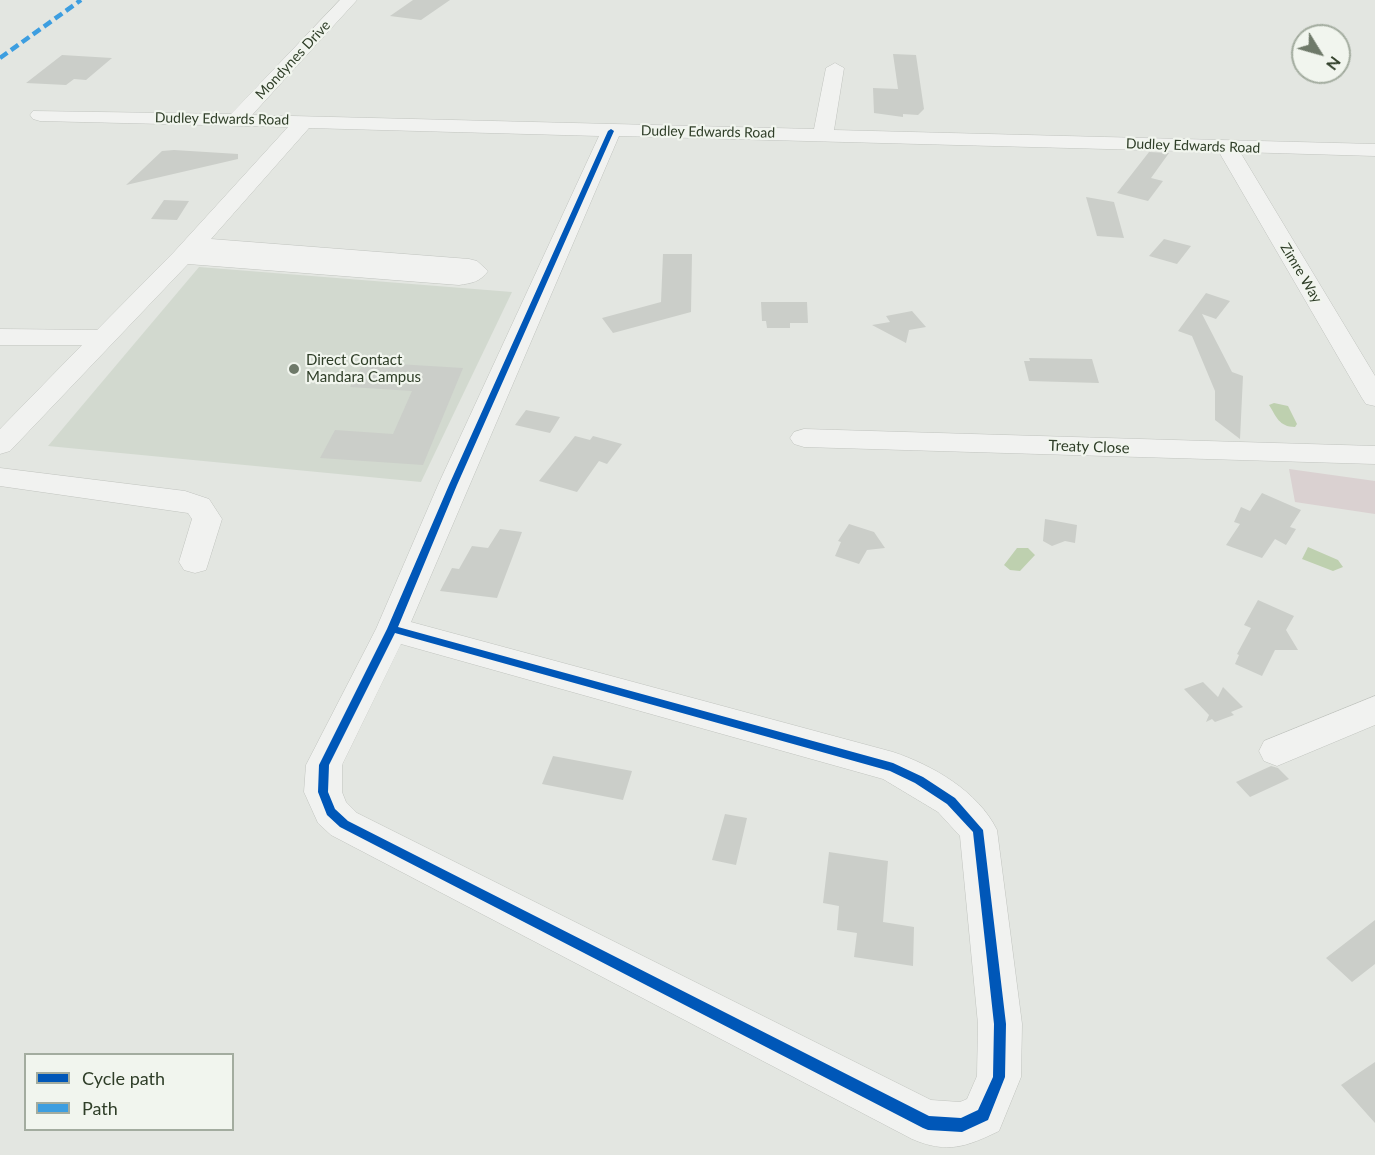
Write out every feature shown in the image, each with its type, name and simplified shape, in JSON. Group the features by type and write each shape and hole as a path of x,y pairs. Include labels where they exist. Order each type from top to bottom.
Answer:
{"street":[{"name":"Mondynes Drive","path":"237,119 349,0"},
{"path":"823,134 835,68"},
{"name":"Dudley Edwards Road","path":"40,115 611,131 823,134 1227,148 1375,150"},
{"path":"0,444 188,250 304,121"},
{"path":"392,629 893,768 919,780 951,801 978,830 1000,1024 999,1077 983,1115 962,1125 928,1123 344,824 331,812 323,792 324,765 392,629 453,485 611,131"},
{"name":"Zimre Way","path":"1227,148 1375,398"},
{"path":"188,250 469,266 476,271 471,276 459,278 188,250"},
{"path":"0,337 103,339"},
{"name":"Treaty Close","path":"804,438 1375,455"},
{"path":"0,477 185,501 199,506 207,519 195,562"},
{"path":"1276,751 1375,710"}],"shaded area":[{"name":"Direct Contact Mandara Campus","path":"199,267 512,292 421,482 48,446"},
{"path":"1274,403 1288,406 1297,424 1295,427 1285,425 1279,420 1269,405"},
{"path":"1289,469 1375,481 1375,514 1295,502"},
{"path":"1308,547 1338,560 1343,567 1333,571 1302,559"},
{"path":"1017,548 1028,548 1035,555 1020,571 1010,570 1004,565"}],"building":[{"path":"413,0 450,0 421,20 390,16"},
{"path":"893,54 916,55 924,109 918,115 903,114 903,117 874,113 873,88 898,89"},
{"path":"62,55 112,58 86,80 74,79 66,85 26,83"},
{"path":"162,151 238,154 238,159 126,185"},
{"path":"1149,152 1169,153 1151,178 1163,181 1148,201 1117,193"},
{"path":"1086,197 1114,202 1124,238 1097,236"},
{"path":"164,200 189,201 177,220 151,219"},
{"path":"1164,239 1191,246 1177,264 1149,256"},
{"path":"663,254 692,254 691,312 613,333 602,318 661,302"},
{"path":"1206,293 1230,301 1216,319 1202,314 1232,372 1243,376 1240,439 1215,420 1215,391 1192,336 1178,331"},
{"path":"761,302 807,302 808,323 790,323 790,328 767,328 766,321 762,321"},
{"path":"912,311 926,327 909,330 906,343 872,325 890,322 886,316"},
{"path":"1029,358 1092,359 1099,383 1029,381 1024,361 1030,361"},
{"path":"364,362 463,368 423,465 320,458 335,430 393,434 412,391 350,387"},
{"path":"526,410 560,417 550,433 515,425"},
{"path":"575,436 590,440 593,436 622,444 607,464 599,461 577,492 539,481"},
{"path":"1262,493 1301,510 1290,527 1296,529 1286,545 1275,539 1262,558 1226,545 1240,524 1234,522 1241,507 1250,511"},
{"path":"1045,519 1077,525 1075,543 1065,541 1052,546 1043,541"},
{"path":"849,524 874,532 885,548 867,550 859,564 835,556 841,542 838,541"},
{"path":"500,529 522,532 497,598 440,591 452,568 459,569 472,546 488,548"},
{"path":"1258,600 1294,616 1286,630 1298,650 1275,650 1262,676 1235,664 1239,655 1237,654 1251,628 1244,625"},
{"path":"1203,682 1218,697 1223,687 1243,707 1231,712 1234,715 1215,722 1212,719 1206,722 1209,715 1184,689"},
{"path":"553,756 632,771 623,800 542,784"},
{"path":"1271,766 1278,768 1289,779 1250,797 1236,782"},
{"path":"725,814 747,818 736,865 712,860"},
{"path":"829,852 888,861 883,922 914,927 913,966 854,957 857,933 837,930 839,906 823,903"},
{"path":"1375,920 1375,964 1352,982 1326,958"},
{"path":"1375,1062 1375,1123 1341,1085"}],"marked path":[{"path":"0,58 81,0"}],"cycle path":[{"path":"392,629 893,767 919,780 951,801 978,830 1000,1024 999,1077 983,1115 962,1125 928,1123 344,824 331,812 323,792 324,765 392,629 453,485 611,131"}],"place":[{"name":"Direct Contact Mandara Campus","path":"294,369"}]}
